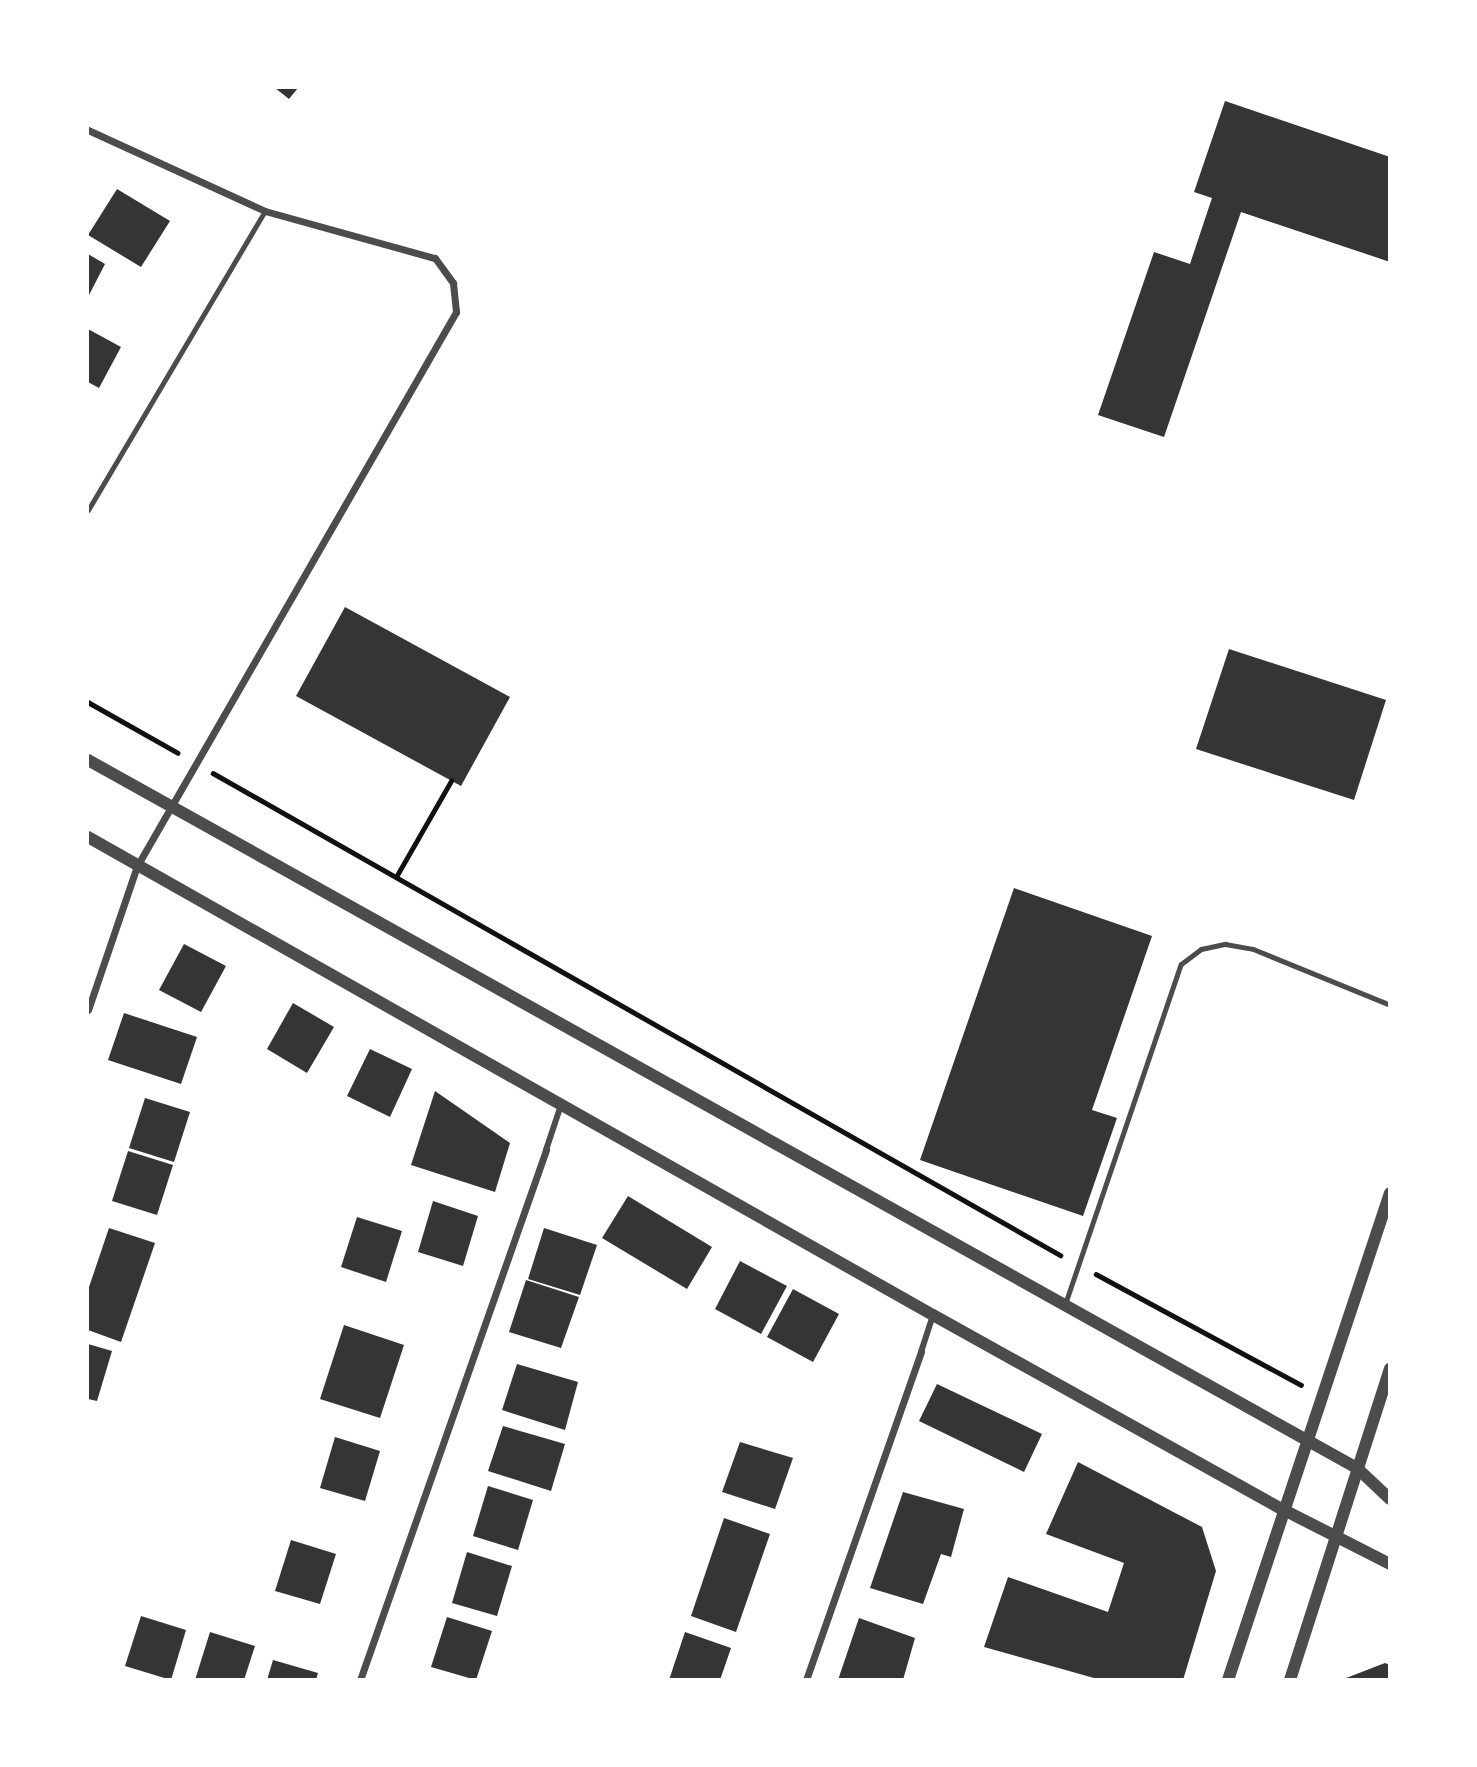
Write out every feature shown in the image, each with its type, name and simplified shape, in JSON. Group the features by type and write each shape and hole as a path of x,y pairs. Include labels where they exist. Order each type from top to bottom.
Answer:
{"street":[{"path":"88,130 265,211 435,258 453,283 456,312 198,765 170,807 137,866 88,1010"},
{"path":"88,760 1306,1442 1357,1468 1390,1499"},
{"path":"88,837 933,1315 1335,1538 1390,1564"},
{"path":"360,1679 561,1105"},
{"path":"1228,1679 1320,1395 1390,1193"},
{"path":"806,1679 933,1315"},
{"path":"1290,1679 1390,1369"}],"lane":[{"path":"88,510 265,211"},
{"path":"1064,1306 1080,1266 1181,964 1201,949 1225,944 1253,949 1390,1004"}],"path":[{"path":"88,702 1080,1266 1320,1395"},
{"path":"396,877 452,781"}],"building":[{"path":"275,88 298,88 289,99"},
{"path":"1225,101 1390,157 1390,262 1241,212 1164,437 1098,415 1154,252 1190,264 1212,198 1194,192"},
{"path":"117,189 170,221 141,267 88,235"},
{"path":"88,254 105,264 88,297"},
{"path":"88,329 121,347 99,388 88,382"},
{"path":"345,607 510,697 461,786 296,696"},
{"path":"1229,649 1386,700 1354,800 1196,749"},
{"path":"1014,888 1152,936 1092,1110 1117,1118 1083,1216 920,1160"},
{"path":"184,944 226,966 201,1012 159,990"},
{"path":"293,1003 334,1027 307,1073 267,1049"},
{"path":"124,1013 197,1037 181,1084 108,1060"},
{"path":"370,1049 412,1069 390,1117 347,1096"},
{"path":"435,1091 510,1143 495,1192 411,1165"},
{"path":"145,1098 190,1112 174,1162 129,1148"},
{"path":"128,1151 173,1165 157,1215 112,1201"},
{"path":"628,1196 712,1247 687,1289 602,1238"},
{"path":"433,1201 478,1216 463,1266 418,1252"},
{"path":"357,1217 402,1231 386,1282 341,1267"},
{"path":"109,1228 155,1243 121,1342 88,1330 88,1290"},
{"path":"544,1228 597,1245 580,1295 528,1279"},
{"path":"740,1261 787,1286 761,1334 715,1309"},
{"path":"526,1280 579,1297 561,1348 509,1332"},
{"path":"793,1289 839,1314 813,1362 767,1337"},
{"path":"344,1325 404,1345 380,1418 320,1399"},
{"path":"88,1344 112,1351 97,1401 88,1399"},
{"path":"517,1364 578,1382 565,1430 502,1410"},
{"path":"937,1384 1042,1434 1024,1472 919,1421"},
{"path":"503,1426 565,1444 551,1491 488,1471"},
{"path":"335,1437 380,1451 365,1501 320,1488"},
{"path":"740,1442 793,1458 775,1509 722,1492"},
{"path":"1078,1462 1202,1527 1216,1571 1183,1680 1101,1680 984,1647 1008,1577 1108,1612 1124,1563 1046,1534"},
{"path":"488,1486 533,1500 518,1550 473,1536"},
{"path":"903,1492 964,1509 951,1557 941,1554 923,1604 870,1588"},
{"path":"724,1518 770,1534 736,1632 691,1616"},
{"path":"291,1540 336,1554 320,1604 275,1591"},
{"path":"467,1552 512,1566 497,1616 452,1603"},
{"path":"141,1616 186,1630 171,1680 125,1666"},
{"path":"447,1617 492,1631 476,1680 431,1667"},
{"path":"859,1618 915,1638 903,1680 838,1680"},
{"path":"210,1632 255,1646 244,1680 195,1680"},
{"path":"685,1632 731,1648 720,1680 669,1680"},
{"path":"273,1660 318,1673 316,1680 267,1680"},
{"path":"1385,1663 1390,1665 1390,1680 1341,1680"}]}
